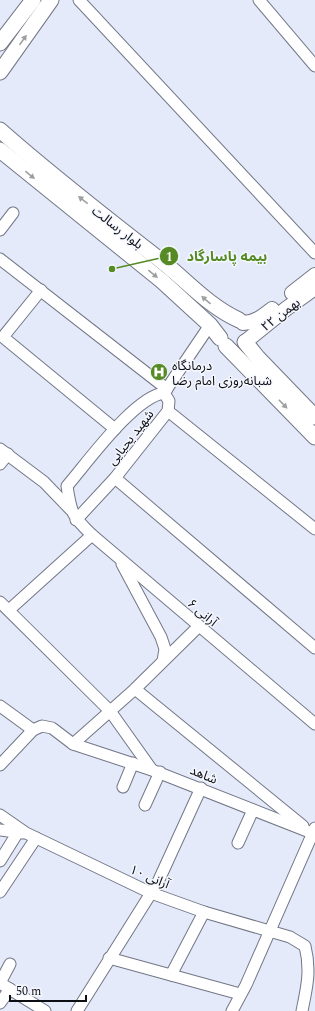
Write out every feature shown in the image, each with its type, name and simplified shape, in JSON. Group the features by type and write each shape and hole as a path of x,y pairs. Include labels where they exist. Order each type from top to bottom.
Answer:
{"main road":[{"path":"0,43 33,0"},
{"path":"0,72 52,0"},
{"name":"بلوار رسالت","path":"0,130 44,169 170,268 221,312 241,322"},
{"name":"بلوار رسالت","path":"0,150 162,281 210,325 223,342 315,437"},
{"path":"245,342 234,348 223,342 220,329 226,322 234,320 241,322 247,330 245,342 258,358 315,418"}],"street":[{"path":"79,0 221,150 315,253"},
{"path":"260,0 315,66"},
{"path":"0,230 12,213"},
{"path":"0,259 41,290 165,391"},
{"name":"۲۲ بهمن","path":"241,322 250,323 259,319 315,275"},
{"name":"۲۲ بهمن","path":"245,342 287,308 315,288"},
{"path":"41,290 3,337 115,429"},
{"path":"67,486 115,429 137,408 157,394 165,391 210,325"},
{"name":"شهید یحیایی","path":"73,515 115,478 168,411 169,401 165,391"},
{"path":"168,411 315,529"},
{"path":"0,464 4,452"},
{"name":"آرانی ۶","path":"4,452 44,482 92,535 315,724"},
{"path":"115,478 315,648"},
{"path":"44,482 67,486"},
{"path":"67,486 73,515"},
{"path":"9,610 92,535"},
{"path":"119,558 162,637 165,649 163,661"},
{"path":"0,602 110,711 156,771 145,805"},
{"path":"74,744 135,689 198,626"},
{"path":"135,689 313,830 232,1011"},
{"path":"0,706 33,730 0,765"},
{"name":"شاهد","path":"33,730 42,726 52,728 74,744 156,771 254,810 313,830"},
{"path":"123,787 133,763"},
{"path":"76,1011 151,893 201,788"},
{"path":"238,843 254,810"},
{"path":"0,815 22,833"},
{"path":"0,830 22,833"},
{"path":"0,861 22,833"},
{"name":"آرانی ۱۰","path":"22,833 36,838 151,893 204,912 290,937 305,946 312,964"},
{"path":"0,892 36,838"},
{"path":"171,975 204,912"},
{"path":"109,958 240,994"},
{"path":"10,964 0,983 45,1011"},
{"path":"302,1011 312,964"},
{"path":"0,1004 10,989"}],"place":[{"name":"بیمه پاسارگاد","path":"112,269"},
{"name":"درمانگاه شبانه‌روزی امام رضا","path":"159,372"}]}
